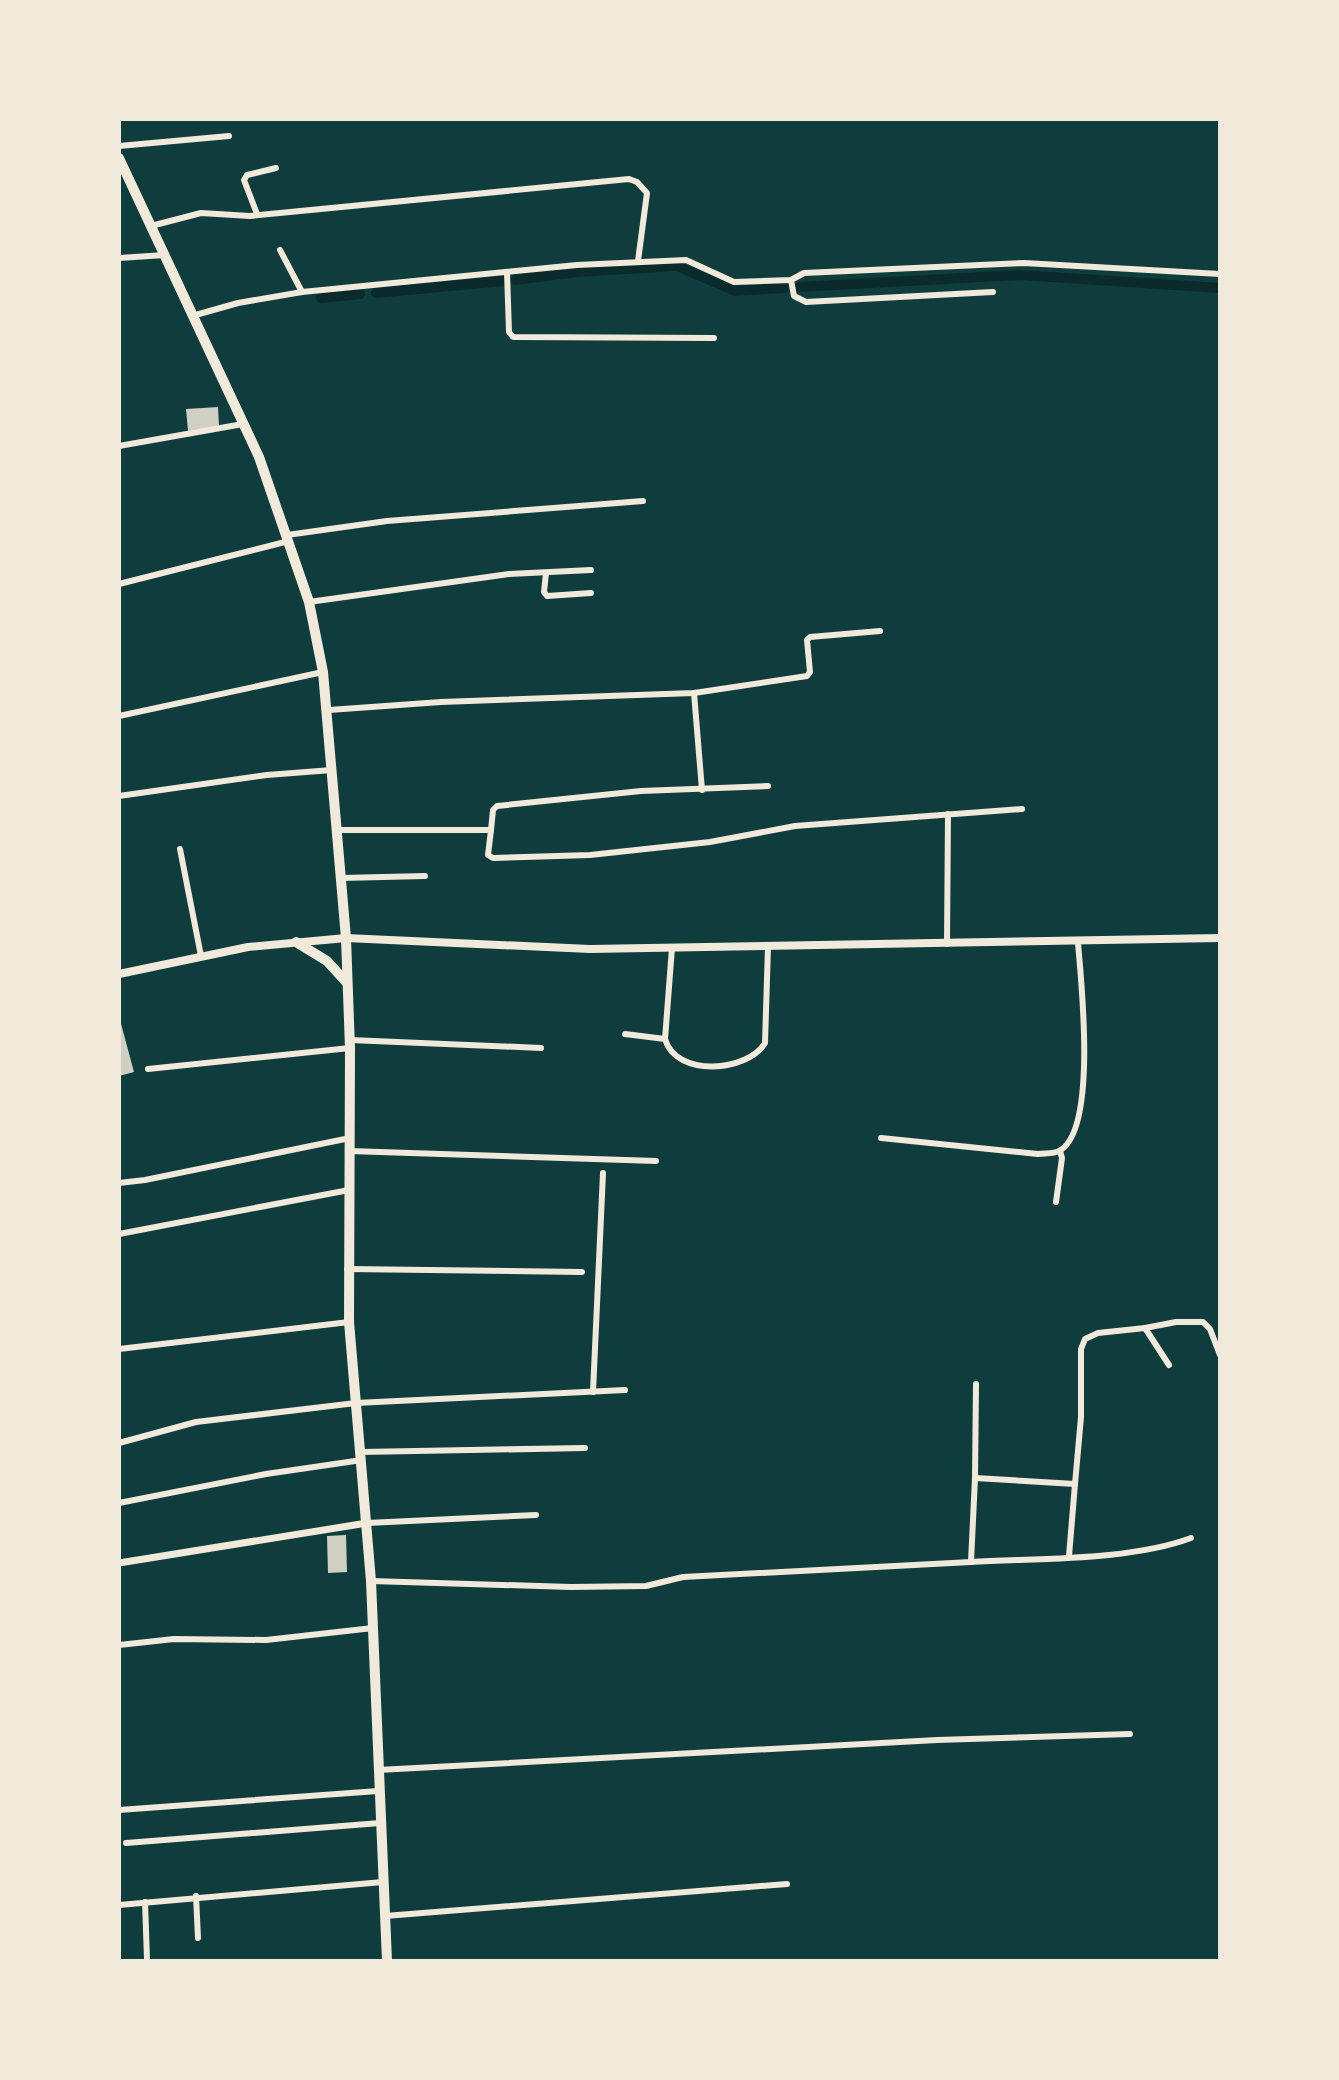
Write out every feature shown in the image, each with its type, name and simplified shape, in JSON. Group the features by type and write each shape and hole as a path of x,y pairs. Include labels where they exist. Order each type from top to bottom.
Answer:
{"main road":[{"path":"119,158 243,424 288,538 309,602 329,710 346,938 350,1044 349,1322 371,1581 387,1961"},
{"path":"119,974 201,956 296,942 346,938 590,949 1078,943 1220,938"},
{"path":"296,942 327,961 348,983"}],"street":[{"path":"119,146 229,136"},
{"path":"257,214 244,180 247,175 276,167"},
{"path":"152,226 201,212 257,214 629,179 637,182 647,193 638,261"},
{"path":"280,250 302,292"},
{"path":"119,258 165,255"},
{"path":"192,316 238,303 302,292 638,261 686,260 734,282 791,280 804,273 1024,263 1220,274"},
{"path":"507,272 509,332 513,337 714,338"},
{"path":"791,280 794,296 806,302 993,292"},
{"path":"119,446 243,424"},
{"path":"119,584 288,538 387,521 643,501"},
{"path":"309,602 509,574 591,570"},
{"path":"545,573 544,592 547,596 591,593"},
{"path":"329,710 441,702 694,692 807,676 810,671 807,640 810,636 880,631"},
{"path":"119,716 323,672"},
{"path":"694,692 702,790"},
{"path":"119,796 267,775 332,770"},
{"path":"768,786 641,791 496,806 493,810 488,855 493,859 590,855 710,842 795,826 1022,809"},
{"path":"947,944 948,814"},
{"path":"336,830 491,830"},
{"path":"180,849 201,956"},
{"path":"341,878 425,876"},
{"path":"881,1138 1038,1154 1060,1151 1067,1144 1080,1111 1084,1076 1078,943"},
{"path":"672,948 665,1039 675,1058 693,1065 723,1066 758,1052 765,1043 768,947"},
{"path":"625,1034 665,1039"},
{"path":"148,1069 350,1044 541,1048"},
{"path":"119,1183 350,1138"},
{"path":"349,1151 656,1161"},
{"path":"1056,1202 1062,1158 1060,1151"},
{"path":"593,1392 603,1173"},
{"path":"119,1234 348,1190"},
{"path":"348,1269 582,1272"},
{"path":"119,1349 349,1322"},
{"path":"1069,1556 1081,1417 1081,1349 1085,1339 1098,1333 1175,1322 1203,1322 1210,1329 1220,1355"},
{"path":"1145,1328 1169,1365"},
{"path":"971,1562 975,1478 975,1384"},
{"path":"119,1443 196,1423 356,1403 625,1390"},
{"path":"119,1503 362,1456 585,1448"},
{"path":"975,1478 1075,1484"},
{"path":"119,1563 367,1523 536,1515"},
{"path":"371,1581 571,1587 646,1586 704,1575 1135,1551 1171,1545 1191,1538"},
{"path":"119,1645 174,1639 266,1640 373,1628"},
{"path":"378,1770 910,1742 1130,1734"},
{"path":"119,1810 379,1791"},
{"path":"126,1843 380,1823"},
{"path":"119,1905 197,1896 383,1882"},
{"path":"385,1916 787,1884"},
{"path":"197,1896 198,1938"},
{"path":"145,1902 147,1959"}],"building":[{"path":"218,407 219,426 188,431 186,409"},
{"path":"119,1020 134,1072 119,1076"},
{"path":"346,1535 347,1572 328,1573 327,1536"}],"waterway":[{"path":"515,280 576,272 677,266 735,291 784,288"},
{"path":"799,287 1020,275 1220,288"},
{"path":"376,293 503,281"},
{"path":"321,298 360,294"}]}
